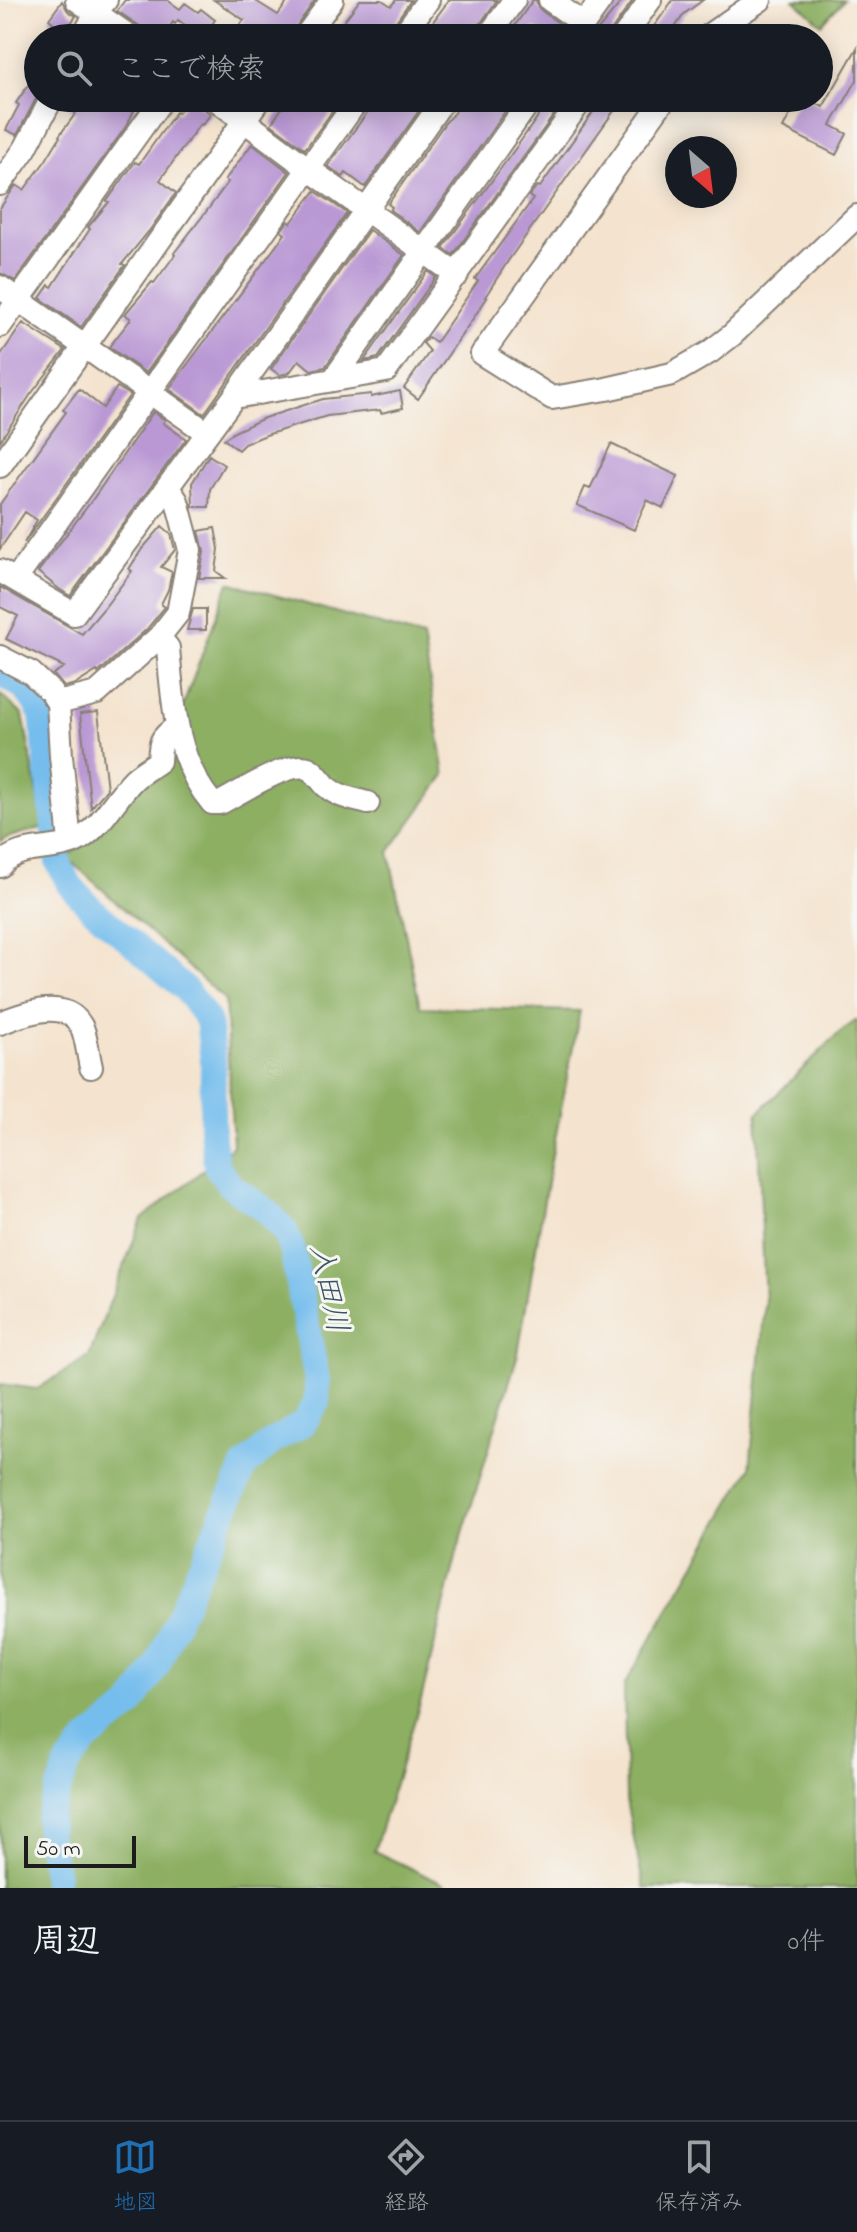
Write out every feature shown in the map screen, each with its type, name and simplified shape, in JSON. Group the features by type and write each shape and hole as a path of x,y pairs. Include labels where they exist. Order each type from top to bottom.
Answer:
{"street":[{"path":"77,0 101,6 118,24"},
{"path":"314,24 332,0"},
{"path":"411,24 428,0"},
{"path":"497,24 514,0"},
{"path":"550,0 572,24"},
{"path":"584,24 601,0"},
{"path":"633,24 650,0"},
{"path":"725,24 760,0"},
{"path":"91,24 101,6"},
{"path":"0,184 25,149 45,112"},
{"path":"0,326 9,293 152,112"},
{"path":"233,112 457,275"},
{"path":"0,466 250,112"},
{"path":"349,112 150,393 8,575 74,614 234,397 435,112"},
{"path":"333,380 522,112"},
{"path":"234,397 386,371 573,112"},
{"path":"655,112 482,354 552,398 672,374 710,352 732,335 857,216"},
{"path":"9,293 206,432"},
{"path":"58,703 97,693 159,637 178,613 190,550 185,523 177,501 168,488"},
{"path":"159,637 168,648 176,727 183,751 203,792 212,803 220,803 284,770 296,767 308,768 329,789 368,803"},
{"path":"0,657 31,673 58,703 69,842"},
{"path":"0,866 10,855 21,850 41,850 78,841 95,827 135,779 159,761 160,743 176,727"},
{"path":"0,1023 47,1010 66,1010 84,1031 91,1067"}],"green space":[{"path":"794,0 844,0 822,24"},
{"path":"229,582 423,637 445,775 389,852 420,1007 580,1011 518,1354 458,1549 421,1700 374,1851 446,1885 445,1888 0,1888 0,1384 37,1389 89,1356 142,1219 233,1146 225,1000 65,856 84,845 162,762"},
{"path":"0,694 23,715 44,827 0,842"},
{"path":"857,1020 857,1888 644,1888 626,1801 624,1686 750,1469 765,1303 757,1114 840,1032"}],"building":[{"path":"125,0 167,0 180,9 185,3 198,12 201,9 215,20 212,24 183,24 178,20 175,24 137,24 117,11"},
{"path":"214,0 254,0 278,15 289,0 315,0 298,24 241,24 244,20"},
{"path":"360,0 382,0 391,6 396,0 411,0 394,24 342,24"},
{"path":"449,0 497,0 480,24 431,24"},
{"path":"536,0 538,7 560,24 516,24"},
{"path":"623,0 633,0 616,24 603,24"},
{"path":"673,0 703,0 684,14 677,24 656,24"},
{"path":"62,1 68,11 76,16 70,24 55,24 49,19"},
{"path":"857,48 857,80 831,125 847,134 836,155 783,128 792,112 833,112 833,90"},
{"path":"24,91 24,112 29,112 17,135 6,130 19,105 16,103"},
{"path":"133,112 15,281 0,273 0,208 16,185 24,190 76,113"},
{"path":"279,112 332,112 305,149 271,124"},
{"path":"368,112 418,112 365,187 346,173 343,177 328,166"},
{"path":"455,112 505,112 420,232 390,210 392,207 388,204"},
{"path":"541,112 556,112 453,255 443,248"},
{"path":"593,112 613,112 508,261 487,298 418,399 404,388 430,351 423,343 428,337 436,342 478,281 475,279 533,199 529,196 537,186 540,187"},
{"path":"178,113 211,114 200,124 160,180 176,193 122,264 125,265 81,327 40,298 49,285 52,287 90,229 88,227 135,162 139,164"},
{"path":"252,144 289,172 146,373 109,347 131,319 125,314 175,255"},
{"path":"315,191 347,213 204,414 169,389 285,234 281,231 288,221 291,223"},
{"path":"369,230 404,255 325,367 311,370 299,360 289,373 280,375 271,369"},
{"path":"428,271 436,277 378,358 364,361"},
{"path":"23,323 65,350 0,441 0,356"},
{"path":"117,387 130,395 24,543 37,520 25,512 0,549 0,504 66,412 63,410 79,389 103,408"},
{"path":"400,391 403,408 381,413 380,410 327,416 266,435 244,444 238,450 224,439 264,418 323,399 371,394 371,397"},
{"path":"153,412 186,439 70,596 38,572"},
{"path":"611,444 678,476 663,508 647,500 634,530 577,505 585,487 590,489"},
{"path":"209,455 224,465 210,489 209,507 193,507 192,483"},
{"path":"162,526 171,534 175,550 161,567 172,572 161,604 165,607 147,629 98,673 64,687 53,674 64,667 6,639 18,616 0,607 0,587 82,634 132,571 129,569 142,549"},
{"path":"215,528 219,549 216,571 225,578 199,578 204,552 199,531"},
{"path":"193,609 206,609 206,630 187,630"},
{"path":"98,712 107,789 91,808 80,714"}],"waterway":[{"name":"入田川","path":"0,674 26,690 42,715 58,862 70,885 89,906 185,989 208,1020 213,1061 212,1130 216,1165 230,1185 268,1212 285,1231 292,1248 317,1380 317,1402 303,1424 273,1441 244,1467 156,1668 130,1707 88,1740 68,1764 49,1816 48,1835 56,1877 55,1888"}]}
